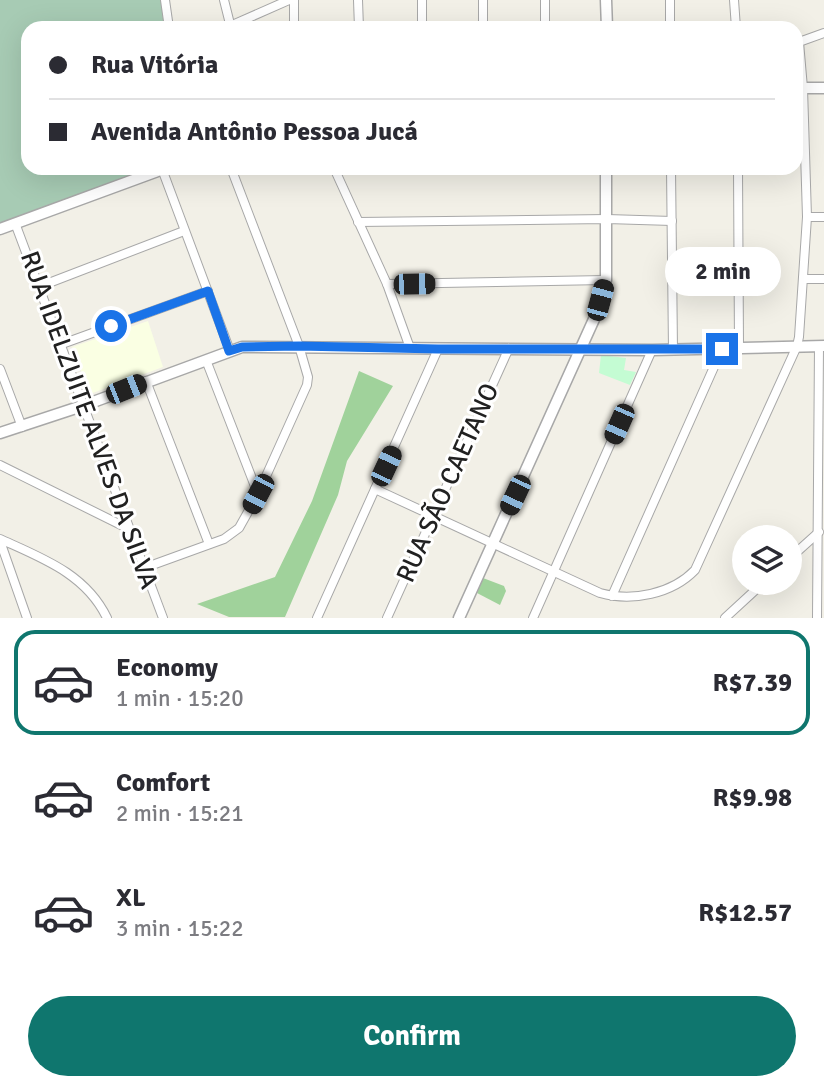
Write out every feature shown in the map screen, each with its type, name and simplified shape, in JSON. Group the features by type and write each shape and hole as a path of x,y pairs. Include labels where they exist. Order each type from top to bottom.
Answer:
{"street":[{"path":"165,0 168,21"},
{"path":"224,0 229,21"},
{"path":"244,21 292,0 294,21"},
{"path":"358,0 359,21"},
{"path":"422,0 422,21"},
{"path":"483,0 483,21"},
{"path":"545,0 545,21"},
{"path":"607,0 607,21"},
{"path":"670,0 670,21"},
{"path":"734,0 736,21"},
{"path":"803,41 824,33"},
{"path":"803,88 824,88"},
{"path":"375,489 612,596 626,598 667,589 684,582 695,569 797,346 807,217 803,143"},
{"path":"0,229 147,175"},
{"path":"166,175 229,351"},
{"path":"144,568 234,534 258,494 307,385 308,377 299,346 234,175"},
{"path":"337,175 387,284 410,348"},
{"path":"459,618 595,317 606,280 606,175"},
{"path":"671,175 673,350"},
{"path":"738,175 739,347"},
{"path":"807,217 824,217"},
{"path":"358,222 607,219 672,221"},
{"name":"RUA IDELZUITE ALVES DA SILVA","path":"15,223 41,286 163,618"},
{"path":"41,286 184,231"},
{"path":"804,279 824,279"},
{"path":"387,284 606,280"},
{"path":"62,344 208,291"},
{"path":"0,433 242,347 673,350 822,346 821,550 817,618"},
{"name":"RUA SÃO CAETANO","path":"387,618 509,348"},
{"path":"317,618 438,349"},
{"path":"612,596 722,349"},
{"path":"533,618 652,350"},
{"path":"206,360 258,494"},
{"path":"0,369 23,427"},
{"path":"146,381 209,544"},
{"path":"0,465 129,529"},
{"path":"802,547 819,532"},
{"path":"0,540 27,618"},
{"path":"0,540 61,567 80,582 103,608 107,618"},
{"path":"725,618 750,595"}],"shaded area":[{"path":"0,0 161,0 163,21 21,21 21,175 136,175 0,224"},
{"path":"148,321 163,367 90,394 72,347"}],"green space":[{"path":"601,355 626,358 624,370 636,372 630,385 599,373"},
{"path":"359,371 393,386 347,461 338,495 285,617 229,617 197,604 275,577 312,501"},
{"path":"483,578 504,586 506,591 500,605 477,593"}],"route":[{"path":"111,326 208,291 229,351 242,347 299,346 722,349"}]}
